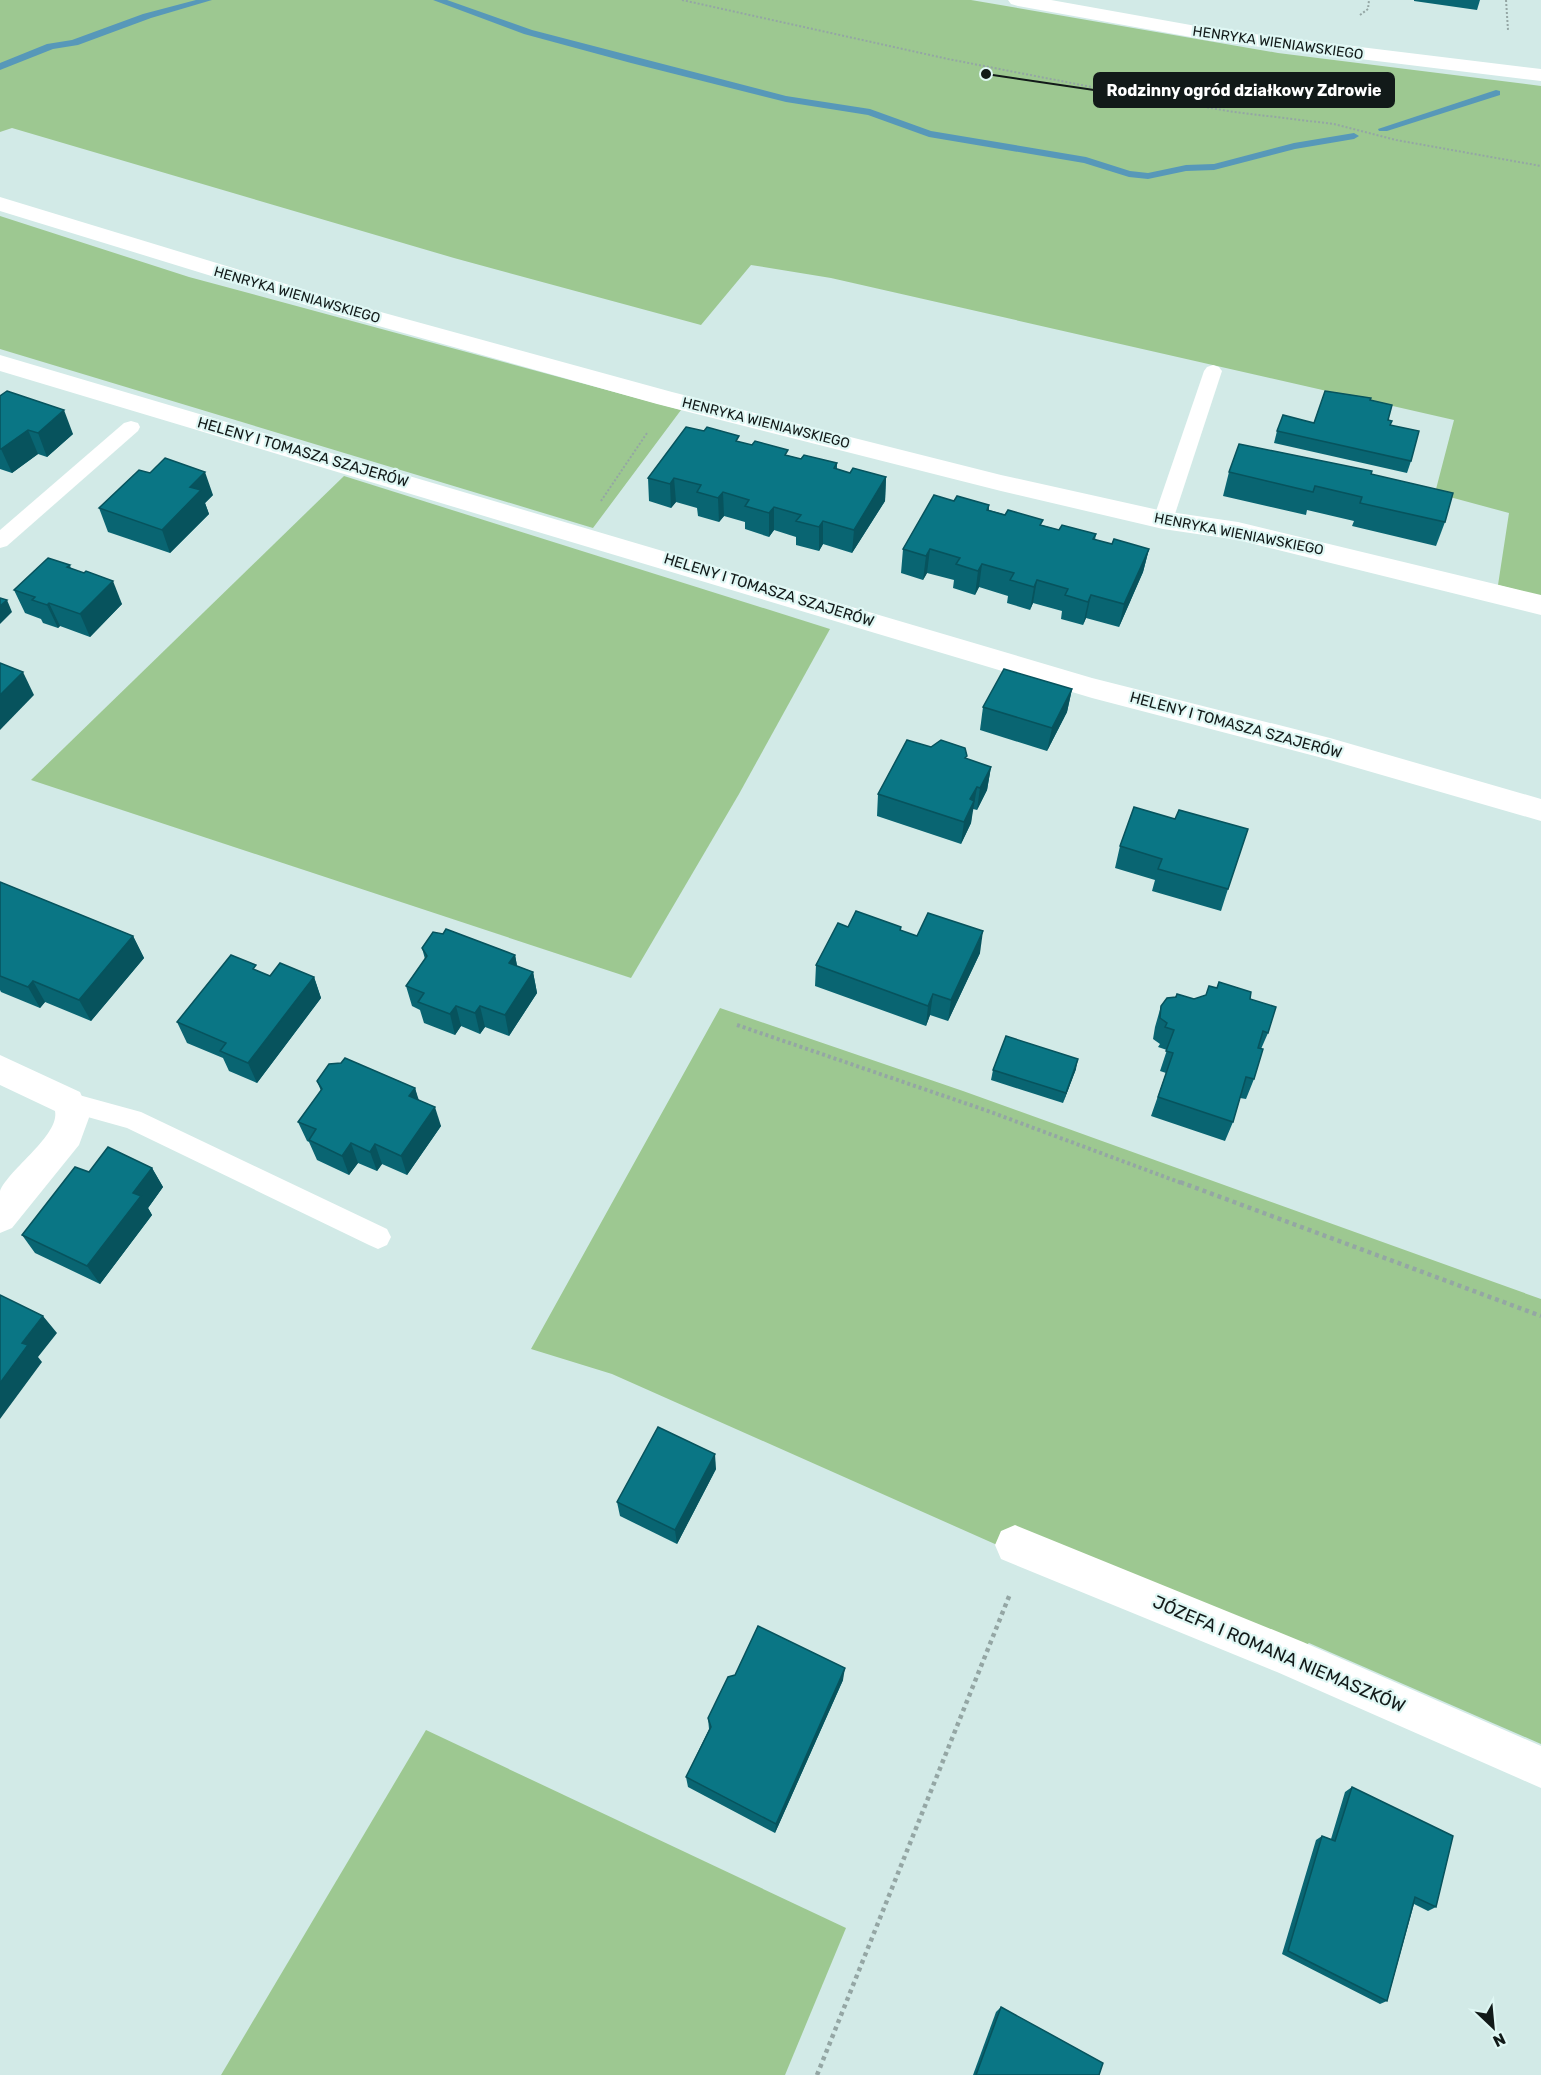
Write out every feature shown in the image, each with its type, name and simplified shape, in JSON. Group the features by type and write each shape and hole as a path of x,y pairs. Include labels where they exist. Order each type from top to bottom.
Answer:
{"street":[{"name":"HENRYKA WIENIAWSKIEGO","path":"1018,0 1213,35 1541,75"},
{"name":"HENRYKA WIENIAWSKIEGO","path":"0,204 340,308 666,398 1001,483 1163,520 1250,533 1541,605"},
{"name":"HELENY I TOMASZA SZAJERÓW","path":"0,363 579,533 1092,688 1330,749 1541,810"},
{"path":"0,1069 68,1102 73,1115 67,1136 0,1216"},
{"name":"JÓZEFA I ROMANA NIEMASZKÓW","path":"1021,1547 1289,1656 1541,1767"}],"lane":[{"path":"1163,520 1213,371"},
{"path":"0,541 131,427"},
{"path":"68,1102 132,1119 378,1237"}],"path":[{"path":"682,0 948,59 1091,87 1234,112 1334,124 1396,140 1541,165"},
{"path":"1360,15 1368,9 1369,0"},
{"path":"1506,0 1508,30"},
{"path":"579,533 644,439 666,398"},
{"path":"737,1025 988,1111 1541,1316"},
{"path":"818,2075 1021,1547"}],"green space":[{"path":"0,0 971,0 1278,53 1541,86 1541,596 1498,585 1509,513 1435,493 1454,420 831,278 751,265 701,325 454,258 12,128 0,132"},
{"path":"0,216 189,277 681,410 593,528 0,349"},
{"path":"344,476 830,629 739,794 631,978 31,780"},
{"path":"720,1008 963,1091 1541,1299 1541,1744 1309,1643 1272,1667 612,1374 531,1349"},
{"path":"426,1730 846,1928 785,2075 221,2075"}],"building":[{"path":"7,391 64,410 38,433 28,430 0,449 0,396"},
{"path":"1325,391 1371,398 1370,400 1392,405 1388,420 1392,421 1390,425 1419,431 1411,461 1277,431 1283,415 1314,423"},
{"path":"686,427 704,431 707,427 739,436 736,441 752,445 755,441 788,450 785,455 801,459 804,455 837,463 834,468 850,473 853,468 886,477 854,530 823,521 819,527 796,521 801,515 774,507 769,513 745,506 749,500 723,492 718,498 697,492 701,485 674,478 670,484 648,478"},
{"path":"1239,444 1372,471 1371,474 1453,493 1445,522 1360,503 1362,497 1315,486 1313,492 1229,472"},
{"path":"165,458 205,472 190,487 201,490 162,530 99,508 139,470 150,473"},
{"path":"934,495 954,501 957,496 989,505 987,510 1005,515 1008,510 1043,520 1040,525 1059,530 1062,525 1096,534 1093,539 1112,544 1114,539 1149,549 1124,604 1091,595 1088,602 1065,595 1068,589 1037,580 1034,587 1010,580 1014,573 982,564 978,571 956,564 960,558 930,549 926,556 903,549"},
{"path":"48,558 70,565 67,567 113,581 80,614 49,603 47,605 32,600 35,597 14,590"},
{"path":"0,598 7,600 0,606"},
{"path":"0,663 23,672 0,695"},
{"path":"1004,669 1072,689 1052,728 983,707"},
{"path":"907,740 931,747 941,740 965,748 967,756 965,758 991,767 980,788 977,787 970,799 974,801 964,822 878,794"},
{"path":"1134,807 1175,819 1179,810 1248,829 1228,889 1158,869 1162,859 1120,846"},
{"path":"0,882 133,936 79,1000 33,981 28,987 0,976"},
{"path":"856,911 901,927 900,930 917,936 928,913 983,931 951,1000 933,994 928,1006 816,965 838,923 848,927"},
{"path":"446,929 515,955 509,963 533,972 505,1015 480,1006 475,1013 456,1006 450,1014 418,1002 424,993 406,986 427,956 422,948 433,932 443,934"},
{"path":"231,955 256,965 253,969 270,976 280,963 314,977 248,1063 220,1051 226,1043 177,1022"},
{"path":"1219,982 1251,992 1250,999 1276,1007 1268,1033 1263,1031 1258,1048 1263,1049 1254,1079 1246,1077 1233,1122 1158,1097 1173,1053 1166,1051 1174,1030 1165,1027 1167,1023 1160,1018 1161,1006 1167,998 1176,997 1177,994 1194,999 1206,995 1209,986 1217,988"},
{"path":"1006,1036 1078,1059 1066,1093 993,1070"},
{"path":"345,1058 415,1088 409,1096 435,1107 401,1156 375,1144 370,1152 351,1143 342,1156 309,1140 316,1129 298,1122 322,1089 317,1081 329,1064 341,1063"},
{"path":"108,1147 152,1168 133,1193 141,1196 87,1266 22,1235 75,1167 89,1172"},
{"path":"0,1295 43,1316 22,1343 28,1345 0,1383"},
{"path":"658,1427 715,1454 675,1530 617,1502"},
{"path":"758,1626 845,1668 776,1824 686,1777 711,1727 708,1718 728,1677 735,1675"},
{"path":"1352,1787 1453,1836 1436,1907 1415,1897 1387,2001 1288,1951 1322,1836 1335,1841"},
{"path":"1001,2007 1103,2063 1099,2075 976,2075"}],"waterway":[{"path":"0,67 24,55 51,46 74,43 147,16 207,0"},
{"path":"438,0 528,32 635,61 786,99 870,112 929,134 1086,160 1129,174 1148,176 1186,168 1214,167 1294,146 1354,136"},
{"path":"1383,129 1496,93"}],"place":[{"name":"Rodzinny ogród działkowy Zdrowie","path":"986,74"}]}
